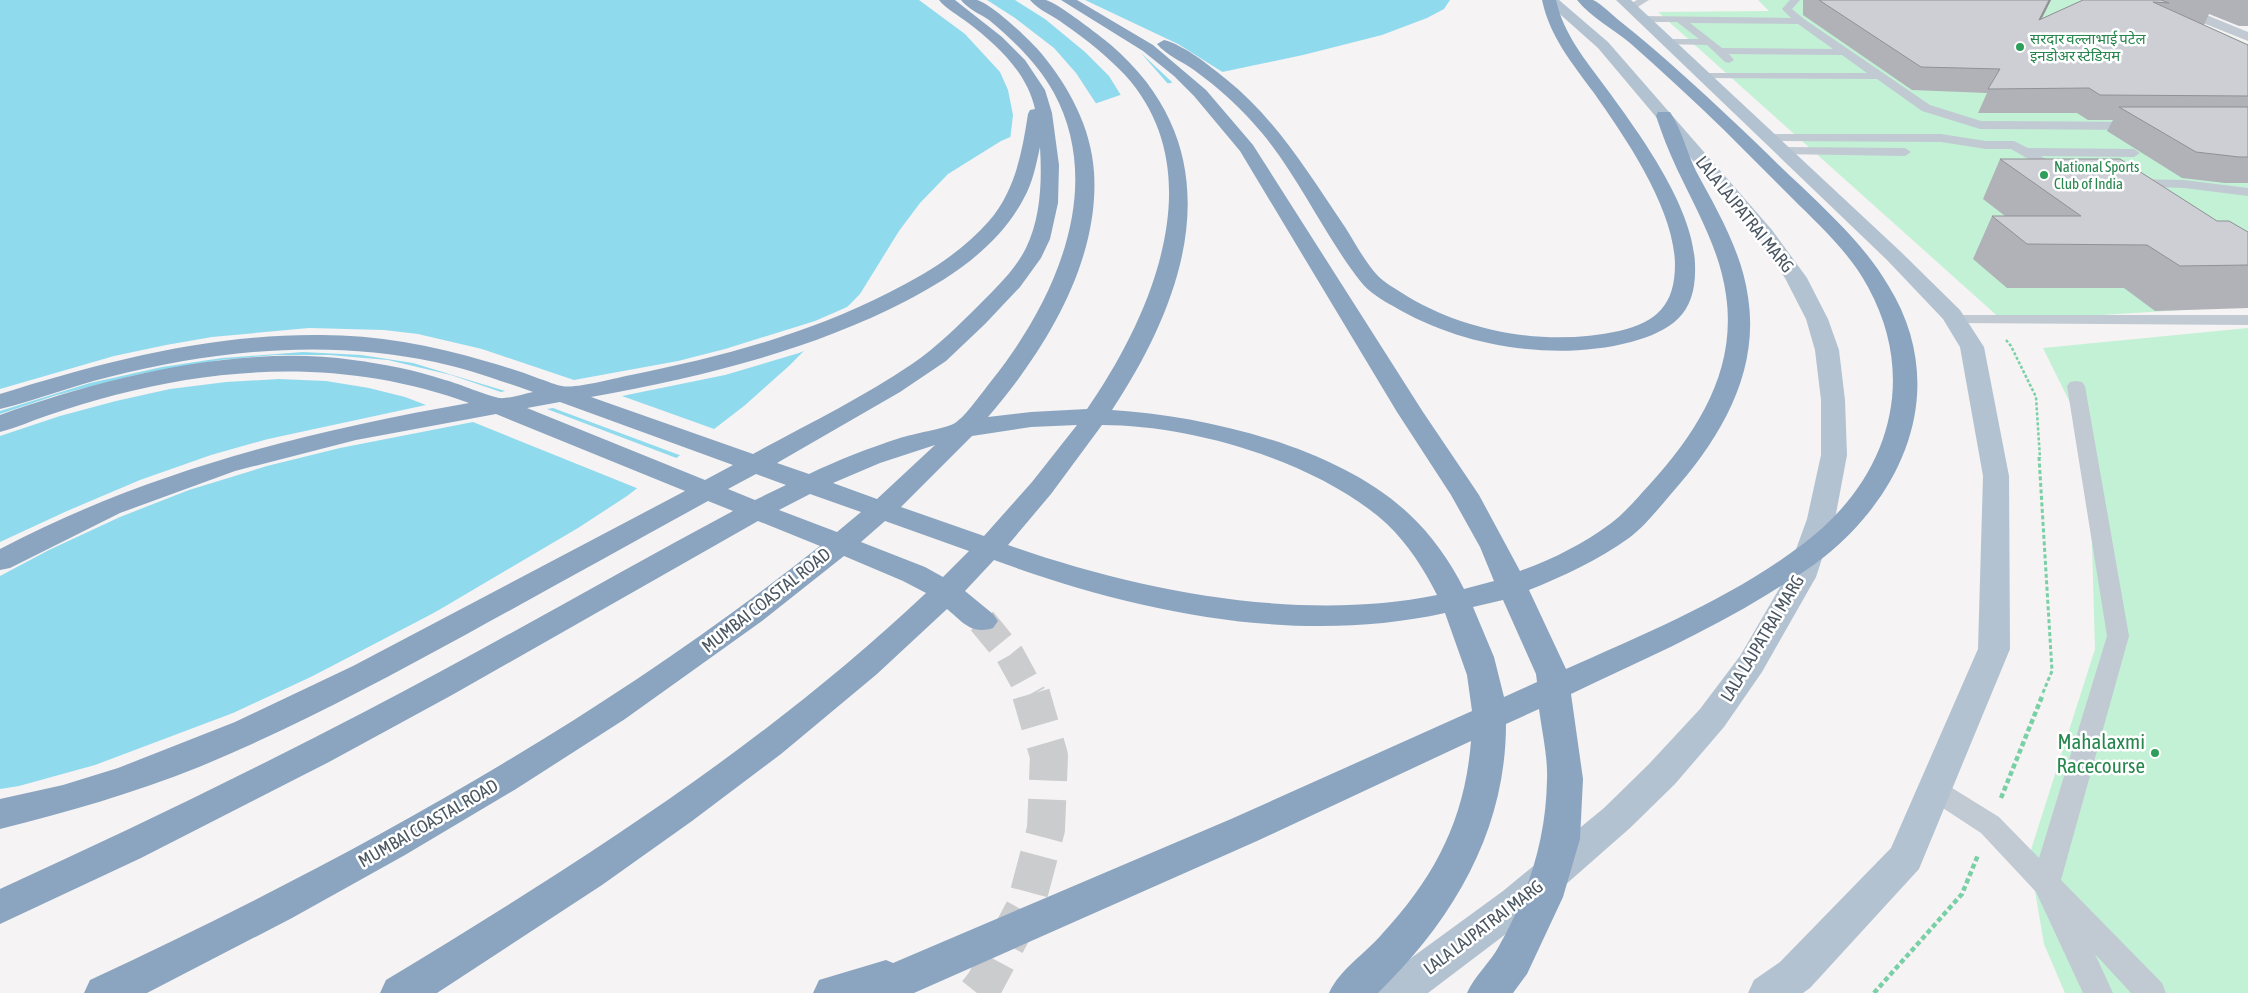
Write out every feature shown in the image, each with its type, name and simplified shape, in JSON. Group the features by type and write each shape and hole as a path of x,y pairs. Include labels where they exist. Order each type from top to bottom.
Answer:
{"highway":[{"path":"0,814 109,785 171,763 240,735 328,694 794,442 920,368 948,346 1008,289 1035,249 1046,213 1050,171 1046,122 1038,92 1020,63 993,34 946,0"},
{"name":"MUMBAI COASTAL ROAD","path":"105,993 158,968 374,856 536,761 616,710 742,621 805,572 882,507 962,431 999,387 1029,344 1060,288 1079,238 1086,194 1083,149 1074,115 1051,74 1026,44 989,13 968,0"},
{"path":"401,993 643,838 820,705 900,636 968,570 1022,512 1062,465 1099,411 1144,334 1166,285 1179,209 1176,167 1166,129 1152,100 1131,74 1099,43 1037,0"},
{"path":"1074,4 1119,22 1165,44 1202,67 1247,105 1279,143 1370,280 1388,294 1415,310 1448,324 1483,334 1524,340 1568,343 1599,342 1627,337 1667,319 1677,304 1683,287 1685,269 1683,243 1679,228 1642,152 1567,46 1551,16 1550,0"},
{"path":"869,993 1244,830 1691,625 1758,588 1818,547 1860,506 1885,466 1903,422 1907,383 1907,373 1897,329 1879,288 1856,254 1754,151 1657,58 1584,0"},
{"path":"1074,4 1148,48 1179,73 1200,93 1247,149 1290,223 1465,495 1494,547 1552,674 1565,778 1561,839 1543,897 1513,961 1488,993"},
{"path":"0,561 70,526 142,495 200,473 253,457 367,430 648,380 704,368 754,355 846,322 889,303 929,280 959,259 1001,220 1016,198 1025,171 1038,92"},
{"path":"0,402 90,374 174,355 216,349 312,342 389,346 459,361 538,386 1032,564 1104,588 1166,601 1234,611 1312,616 1390,613 1428,608 1474,597 1544,575 1584,554 1620,530 1676,473 1705,433 1724,398 1739,342 1738,292 1731,269 1664,116"},
{"path":"0,424 72,400 135,384 208,370 312,364 368,370 410,378 458,392 546,425 914,574 945,591 982,621"},
{"path":"0,907 114,855 264,781 401,708 772,502 845,467 946,433 987,425 1038,418 1108,417 1183,424 1219,432 1288,455 1337,478 1368,496 1399,520 1423,546 1442,576 1462,615 1478,658 1488,702 1487,762 1473,824 1445,881 1398,946 1350,993"},
{"path":"834,993 923,969"}],"main road":[{"name":"LALA LAJPATRAI MARG","path":"1396,993 1517,903 1617,818 1662,774 1712,718 1750,664 1801,577 1821,519 1834,455 1833,400 1827,350 1817,320 1796,278 1765,234 1603,45 1550,0"},
{"path":"1651,19 1711,75 1775,144 1894,256 1956,320 1972,347 1996,476 1994,649 1906,858 1795,975 1769,993"}],"street":[{"path":"2158,0 2248,37"}],"lane":[{"path":"1795,0 1787,9 1800,21 1876,76 1926,108 1980,126 2057,172 2072,176"},
{"path":"1651,19 1800,21"},
{"path":"1651,19 1710,42"},
{"path":"1680,20 1710,42 1745,76"},
{"path":"1719,51 1844,52"},
{"path":"1711,75 1876,76"},
{"path":"1980,126 2145,130 1997,135"},
{"path":"1775,144 1941,138 1986,145 2014,145"},
{"path":"1775,144 1919,152"},
{"path":"1947,152 1965,152 1986,145"},
{"path":"2026,152 2139,156 2038,160"},
{"path":"2119,183 2166,182 2248,192"},
{"path":"1956,320 2248,320"},
{"path":"2076,386 2118,636 2046,883 2098,993"},
{"path":"1935,790 1990,825 2151,993"}],"green space":[{"name":"National Sports Club of India","path":"1758,0 2148,0 2248,44 2248,306 2003,321 1658,12 1769,11"},
{"name":"Mahalaxmi Racecourse","path":"2248,328 2248,993 2065,993 2044,944 2029,856 2095,649 2089,441 2043,348"}],"water":[{"path":"0,0 1450,0 1444,9 1427,18 1382,35 1303,55 1132,91 1062,115 1001,141 948,174 920,203 899,231 860,294 790,365 744,406 627,496 578,528 422,620 313,676 192,736 0,816"}],"pier":[{"path":"919,0 987,0 1015,18 1054,48 1076,73 1097,105 1063,117 1010,140 1013,115 1008,90 1000,72 965,34"},
{"path":"1015,0 1085,0 1178,44 1224,73 1174,84 1141,53 1169,85 1122,97 1109,76 1085,52 1045,19"},
{"path":"854,304 811,348 799,353 725,375 622,396 717,430 682,456 553,408 547,409 679,459 639,489 473,422 340,448 267,466 189,490 120,517 49,550 0,576 0,542 140,480 211,455 268,439 426,405 405,397 369,388 326,381 279,379 226,382 170,389 60,416 0,436 0,414 57,395 140,374 220,360 275,355 329,355 388,360 451,375 501,392 505,391 413,363 361,355 303,352 222,358 162,367 90,383 0,411 0,389 114,356 166,345 212,337 309,328 384,330 418,334 482,349 574,380 678,361 725,349 815,321"},
{"path":"470,594 423,622 193,738 92,784 0,818 0,789 19,786 95,765 233,713 313,676"}],"building":[{"name":"सरदार वल्लाभाई पटेल इनडोअर स्टेडियम","path":"1819,0 2049,0 2039,20 2083,0 2161,0 2169,3 2153,2 2248,45 2248,96 2100,95 2089,88 1988,89 2000,69 1921,67"},
{"path":"2119,107 2248,107 2248,157 2196,152"},
{"path":"2000,159 2120,159 2217,221 2229,221 2248,232 2248,265 2180,266 2147,245 2027,244 1992,216 2081,216"}],"tunnel":[{"path":"982,621 1010,655 1032,695"},
{"path":"977,993 985,983 1025,908 1046,829 1049,756 1031,694"}],"place":[{"name":"सरदार वल्लाभाई पटेल इनडोअर स्टेडियम","path":"2020,47"},
{"name":"National Sports Club of India","path":"2044,175"},
{"name":"Mahalaxmi Racecourse","path":"2155,753"}]}
